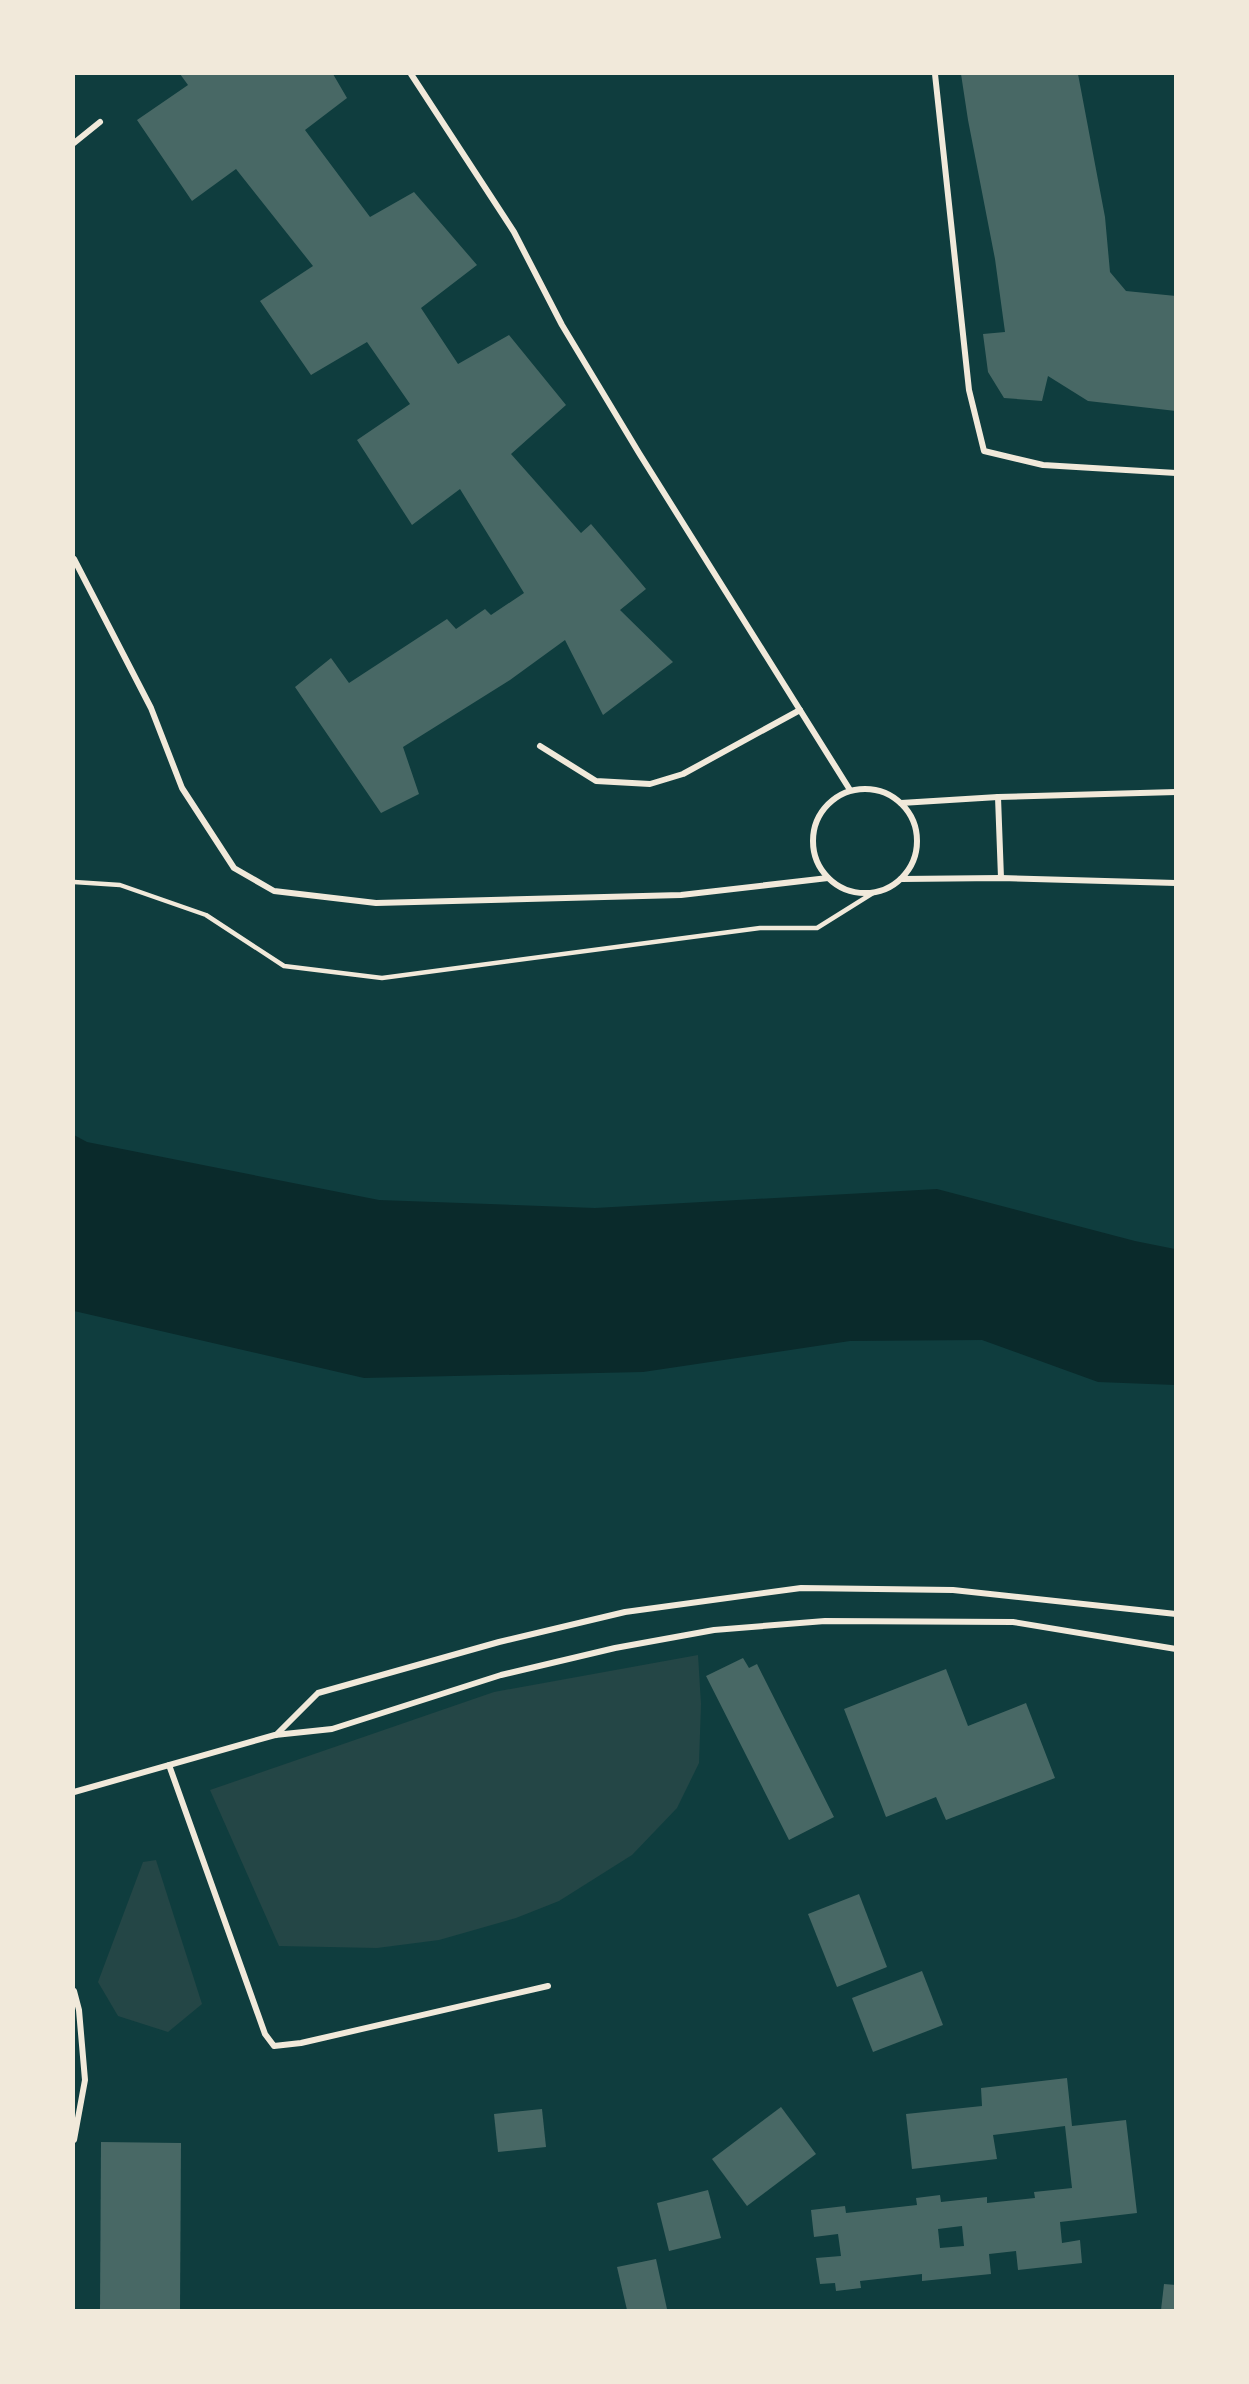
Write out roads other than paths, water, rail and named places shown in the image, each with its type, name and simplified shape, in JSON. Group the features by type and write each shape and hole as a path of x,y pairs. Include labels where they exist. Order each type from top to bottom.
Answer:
{"street":[{"path":"411,74 514,232 562,325 850,790"},
{"path":"935,74 969,390 984,451 1043,465 1176,473"},
{"path":"74,143 100,122"},
{"path":"74,559 151,708 182,788 234,868 274,891 376,903 681,895 828,879"},
{"path":"540,746 596,781 650,784 683,774 800,710"},
{"path":"868,788 886,793 901,803 912,818 917,835 917,852 911,867 901,879 888,888 873,893 856,893 841,888 828,879 818,864 813,846 814,828 821,811 834,798 850,790 868,788"},
{"path":"901,803 998,797 1176,792"},
{"path":"998,797 1001,878"},
{"path":"901,879 1001,878 1176,883"},
{"path":"275,1735 318,1693 499,1642 625,1612 801,1588 952,1590 1176,1614"},
{"path":"74,1792 275,1735 332,1729 501,1675 615,1648 714,1630 825,1621 1013,1622 1176,1649"},
{"path":"169,1765 264,2034 274,2046 302,2043 548,1986"},
{"path":"74,1991 79,2010 86,2080 74,2140"}],"lane":[{"path":"74,882 120,885 206,915 284,966 382,978 760,928 817,928 873,893"}]}
